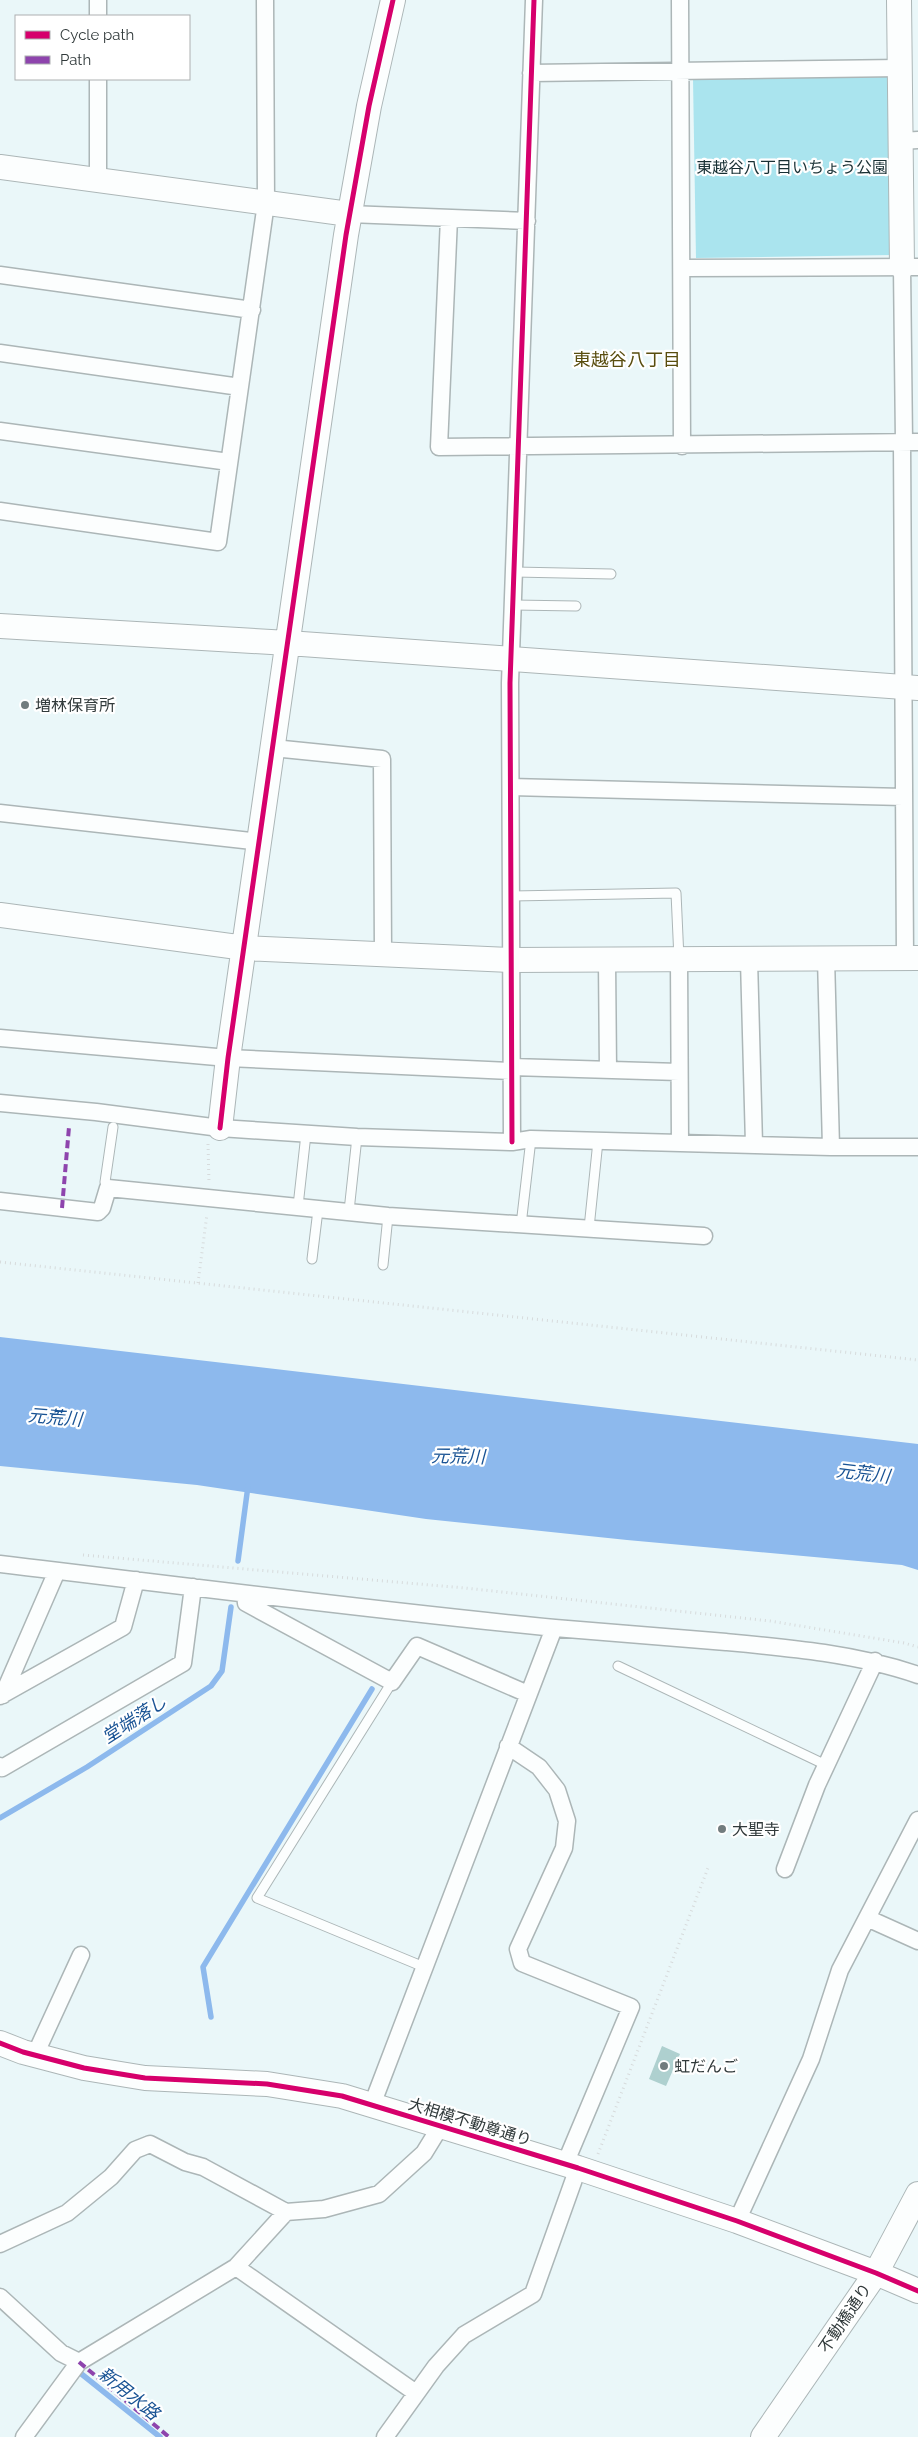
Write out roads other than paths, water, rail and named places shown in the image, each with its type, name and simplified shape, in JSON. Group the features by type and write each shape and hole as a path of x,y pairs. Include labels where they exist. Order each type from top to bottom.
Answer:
{"street":[{"path":"98,0 98,15"},
{"path":"0,512 218,542 266,203 265,0"},
{"path":"220,1128 228,1058 350,214 367,115 393,0"},
{"path":"512,1142 510,788 512,659 534,0"},
{"path":"680,0 682,446"},
{"path":"0,915 245,948 512,960 912,958 911,847 902,797 911,687 908,442 909,140 900,68 899,0"},
{"path":"531,73 900,68"},
{"path":"98,80 98,180"},
{"path":"0,167 350,214 527,221"},
{"path":"449,218 439,447 682,446 908,442"},
{"path":"682,268 910,267"},
{"path":"0,275 252,310"},
{"path":"0,353 240,387"},
{"path":"0,431 229,462"},
{"path":"0,626 288,643 911,687"},
{"path":"273,748 382,758 382,953"},
{"path":"510,788 902,797"},
{"path":"0,813 260,842"},
{"path":"826,958 831,1147"},
{"path":"679,960 680,1143"},
{"path":"749,960 754,1144"},
{"path":"607,961 608,1070"},
{"path":"0,1038 228,1058 512,1069 679,1072"},
{"path":"0,1103 96,1112 220,1128 357,1137 512,1142 531,1139 831,1147 918,1147"},
{"path":"0,1201 98,1212 102,1208 108,1188 388,1216 521,1226 589,1228 704,1236"},
{"path":"0,1564 245,1594 554,1628 768,1646 875,1661 918,1675"},
{"path":"2,1696 57,1571"},
{"path":"2,1696 123,1628 136,1580"},
{"path":"0,1766 2,1768 183,1664 194,1587"},
{"path":"245,1594 246,1604 392,1682 417,1646 528,1694"},
{"path":"372,2105 554,1628"},
{"path":"785,1869 826,1765 875,1661"},
{"path":"385,2437 436,2366 464,2335 533,2294 578,2168 631,2007 522,1963 518,1949 564,1848 567,1821 557,1790 540,1767 508,1746"},
{"path":"737,2221 812,2059 840,1970 918,1820"},
{"path":"867,1918 918,1941"},
{"path":"35,2055 81,1955"},
{"name":"大相模不動尊通り","path":"0,2043 35,2055 84,2068 144,2078 267,2084 342,2096 578,2168 737,2221 876,2273 918,2291"},
{"path":"0,2244 67,2213 110,2177 135,2150 150,2144 185,2162 203,2167 286,2212 324,2209 379,2194 424,2153 440,2127"},
{"name":"不動橋通り","path":"763,2437 876,2273 918,2194"},
{"path":"24,2437 79,2362 236,2268 286,2212"},
{"path":"236,2268 416,2393"},
{"path":"0,2297 61,2353 79,2362"}],"lane":[{"path":"515,572 611,574"},
{"path":"514,604 576,606"},
{"path":"512,896 676,893 679,960"},
{"path":"108,1190 104,1182 112,1128"},
{"path":"298,1206 306,1134"},
{"path":"349,1211 357,1137"},
{"path":"521,1226 531,1139"},
{"path":"589,1228 598,1140"},
{"path":"312,1259 318,1210"},
{"path":"383,1265 388,1216"},
{"path":"618,1666 826,1765"},
{"path":"392,1682 257,1898 424,1967"}],"water":[{"name":"元荒川","path":"0,1337 918,1444 918,1570 902,1565 627,1540 426,1519 197,1485 0,1466"}],"waterway":[{"name":"堂端落し","path":"238,1561 248,1486"},
{"name":"堂端落し","path":"0,1818 87,1767 211,1686 222,1671 231,1607"},
{"path":"211,2017 203,1967 372,1689"},
{"name":"新用水路","path":"79,2372 160,2437"}],"place":[{"name":"増林保育所","path":"25,705"},
{"name":"大聖寺","path":"722,1829"},
{"name":"虹だんご","path":"664,2066"}],"district":[{"name":"東越谷八丁目","path":"627,359"}],"park label":[{"name":"東越谷八丁目いちょう公園","path":"792,167"}]}
